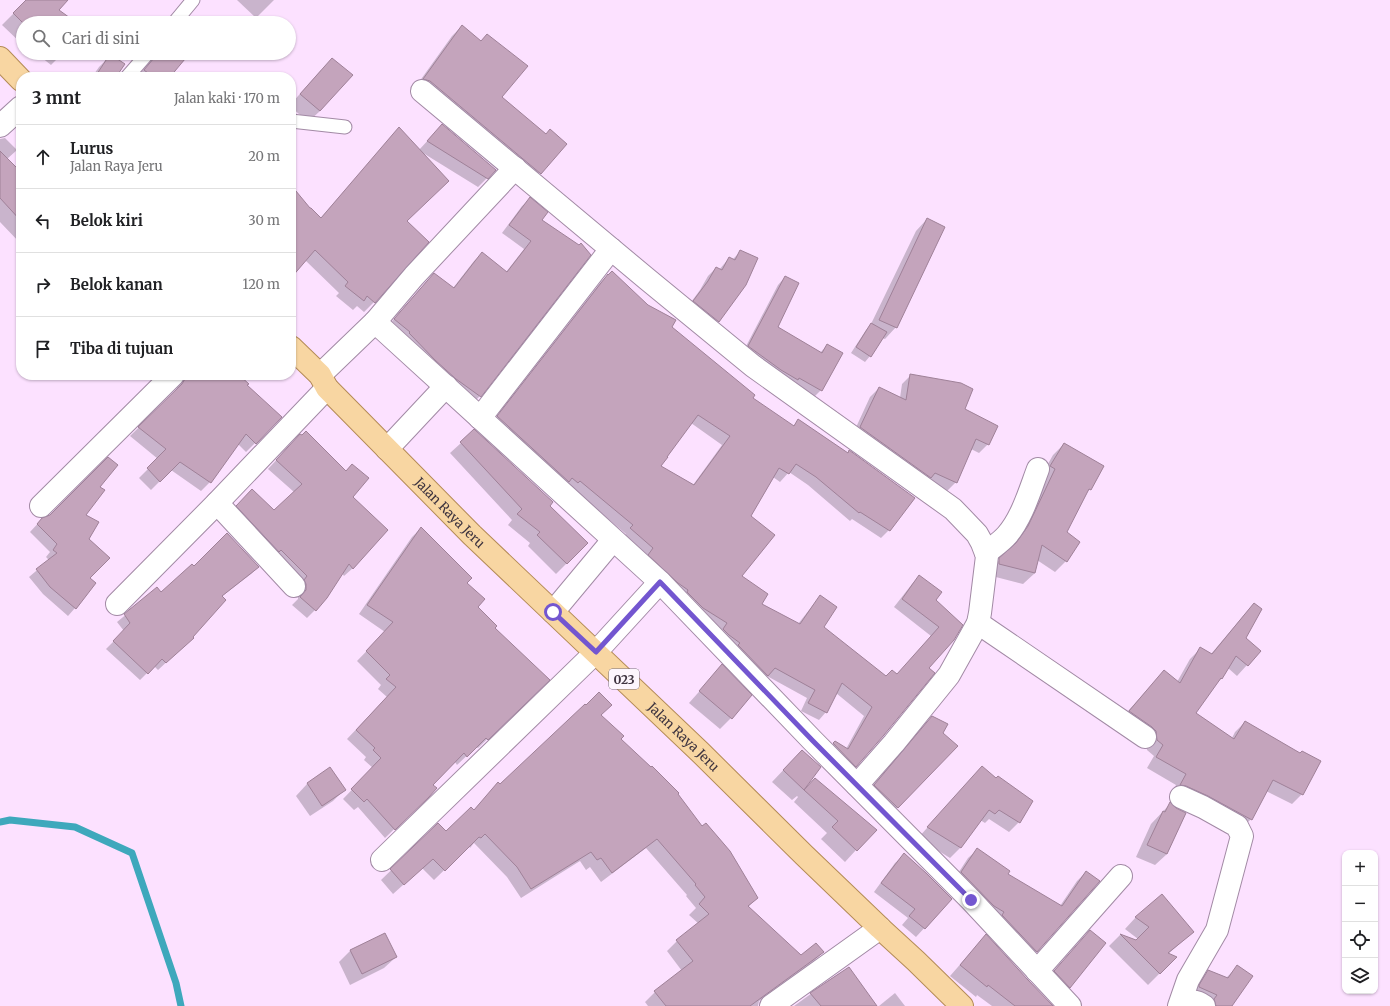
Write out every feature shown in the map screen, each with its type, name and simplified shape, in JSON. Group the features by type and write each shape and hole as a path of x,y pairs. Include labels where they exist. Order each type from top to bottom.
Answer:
{"main road":[{"path":"0,58 16,75"},
{"name":"Jalan Raya Jeru","path":"296,352 387,449 472,535 596,652 962,1006"}],"street":[{"path":"422,91 753,366 953,509 977,534 986,553 987,560 978,623 950,675 857,785"},
{"path":"0,126 16,112"},
{"path":"117,604 217,503 324,382 414,276 515,168"},
{"path":"480,418 611,249"},
{"path":"375,322 660,582 971,900 1070,1006"},
{"path":"41,506 167,380"},
{"path":"387,449 446,386"},
{"path":"986,553 1004,539 1018,519 1038,469"},
{"path":"217,503 294,586"},
{"path":"553,612 613,540"},
{"path":"382,860 596,652 660,582"},
{"path":"978,623 1145,737"},
{"path":"1179,1006 1188,980 1217,930 1242,836 1237,826 1203,807 1181,797"},
{"path":"1037,971 1121,876"},
{"path":"771,1006 880,928"},
{"path":"1179,1006 1189,1001 1196,1001 1204,1006"}],"lane":[{"path":"180,16 193,0"},
{"path":"131,72 142,60"},
{"path":"296,122 345,127"}],"building":[{"path":"26,0 68,0 59,10 67,16 16,16 13,13"},
{"path":"462,25 481,41 487,34 528,66 502,97 546,134 550,129 567,144 541,174 430,81 423,79"},
{"path":"332,58 353,75 320,111 300,94"},
{"path":"106,60 119,60 125,64 119,72 98,72"},
{"path":"152,60 184,60 174,72 147,72 144,70"},
{"path":"442,124 496,170 488,179 427,141"},
{"path":"399,127 449,181 407,221 429,242 375,303 367,296 364,301 345,286 348,282 315,250 296,272 296,191 310,208 321,218"},
{"path":"0,151 16,167 16,216 0,198"},
{"path":"530,197 548,212 542,220 579,245 581,243 591,255 481,397 456,379 435,360 409,333 410,332 394,319 434,273 454,288 482,252 507,272 531,241 509,225"},
{"path":"927,218 945,227 897,328 879,320"},
{"path":"740,250 758,258 746,285 719,322 693,301 708,281 716,267 722,270 729,257 735,260"},
{"path":"612,271 648,305 676,320 672,327 755,395 753,398 794,426 798,419 848,453 849,450 915,498 890,531 860,512 859,513 816,477 796,464 789,474 779,468 751,516 775,535 742,576 768,594 762,604 800,624 820,595 837,607 824,627 886,676 892,670 897,674 939,627 902,599 919,575 942,592 936,600 963,625 954,640 929,668 935,673 856,767 833,743 835,741 848,749 872,707 842,683 827,713 808,703 815,690 775,668 768,676 738,645 740,643 723,629 727,623 703,608 687,592 688,590 678,583 648,555 653,548 630,528 633,525 580,481 578,483 572,478 569,482 497,416","holes":["698,415 730,436 694,485 661,466"]},
{"path":"785,276 799,283 778,327 822,353 827,344 843,353 822,391 781,370 748,346"},
{"path":"871,323 887,332 871,357 856,347"},
{"path":"910,374 961,383 973,389 965,409 998,426 989,445 976,439 957,483 935,473 931,478 860,427 879,387 906,400"},
{"path":"184,380 245,380 249,384 247,385 282,417 256,444 246,434 211,483 180,462 160,482 147,468 166,449 138,427"},
{"path":"474,429 553,502 550,506 588,543 567,564 537,535 540,532 517,514 522,509 460,442"},
{"path":"306,431 346,471 352,464 369,478 353,497 388,530 353,569 349,564 327,598 316,611 300,597 306,590 304,580 307,576 281,550 279,552 236,506 252,489 274,510 302,484 276,460 300,434 302,435"},
{"path":"1064,443 1104,466 1091,490 1089,489 1067,532 1080,542 1067,562 1042,545 1035,573 999,564 999,558 1016,543 1028,526 1055,469 1050,466"},
{"path":"108,457 118,465 100,487 105,490 86,515 99,522 89,539 110,558 90,578 96,583 76,609 50,587 36,569 57,553 53,550 57,544 37,524 42,518 50,515"},
{"path":"421,527 472,578 467,583 485,599 478,607 497,626 495,628 550,680 488,740 486,738 467,757 464,753 433,785 437,788 429,797 395,830 367,799 364,802 351,789 381,758 373,750 375,748 356,730 396,687 386,679 390,675 366,651 393,622 367,605"},
{"path":"227,533 259,567 222,596 226,600 193,637 194,638 166,663 162,659 148,674 113,641 130,623 124,614 157,587 161,592 192,564 194,566"},
{"path":"1254,603 1262,609 1246,638 1261,651 1248,666 1236,656 1222,679 1221,678 1196,713 1234,739 1245,721 1300,753 1302,751 1321,761 1303,795 1273,780 1252,820 1208,796 1186,786 1180,785 1186,774 1156,757 1163,745 1157,740 1156,731 1129,711 1164,670 1180,683 1200,647 1212,654"},
{"path":"722,664 752,695 732,719 699,691"},
{"path":"599,692 612,705 601,715 624,736 621,739 651,767 652,766 679,793 678,794 702,826 706,823 730,851 758,898 748,906 801,955 816,943 824,952 750,1006 666,1006 654,991 693,961 676,940 709,914 699,904 705,897 695,885 696,884 657,839 612,873 601,858 597,860 591,852 531,889 517,867 485,834 481,838 479,837 445,871 433,859 404,885 390,869 438,823 446,831 471,807 474,810 498,782 500,784"},
{"path":"932,716 948,724 943,733 958,746 898,808 874,785"},
{"path":"802,750 821,767 804,790 783,770"},
{"path":"982,766 996,778 998,776 1033,801 1020,823 999,810 995,814 989,810 961,848 927,827"},
{"path":"330,767 346,790 322,806 307,783"},
{"path":"815,778 877,830 857,851 832,827 838,821 804,790"},
{"path":"1170,802 1176,808 1186,813 1167,854 1147,845 1163,811 1165,812"},
{"path":"977,848 1010,871 1008,874 1062,906 1086,871 1100,881 1037,952 1002,915 1004,912 994,906 961,872"},
{"path":"904,853 952,899 925,929 909,916 915,909 881,883"},
{"path":"1162,894 1194,932 1168,953 1177,957 1160,974 1120,934 1136,940 1149,927 1135,917"},
{"path":"1090,930 1106,943 1070,988 1054,971"},
{"path":"385,933 397,957 362,974 350,950"},
{"path":"986,934 1053,1006 1015,1006 988,985 987,987 960,965"},
{"path":"1237,965 1253,976 1232,1006 1216,1006 1214,999 1217,995 1199,987 1199,985 1208,970 1228,978"},
{"path":"849,967 877,1006 821,1006 810,993"}],"waterway":[{"path":"0,822 10,820 75,827 132,853 176,983 181,1006"}],"route":[{"path":"553,612 596,652 660,582 813,741 971,900"}]}
